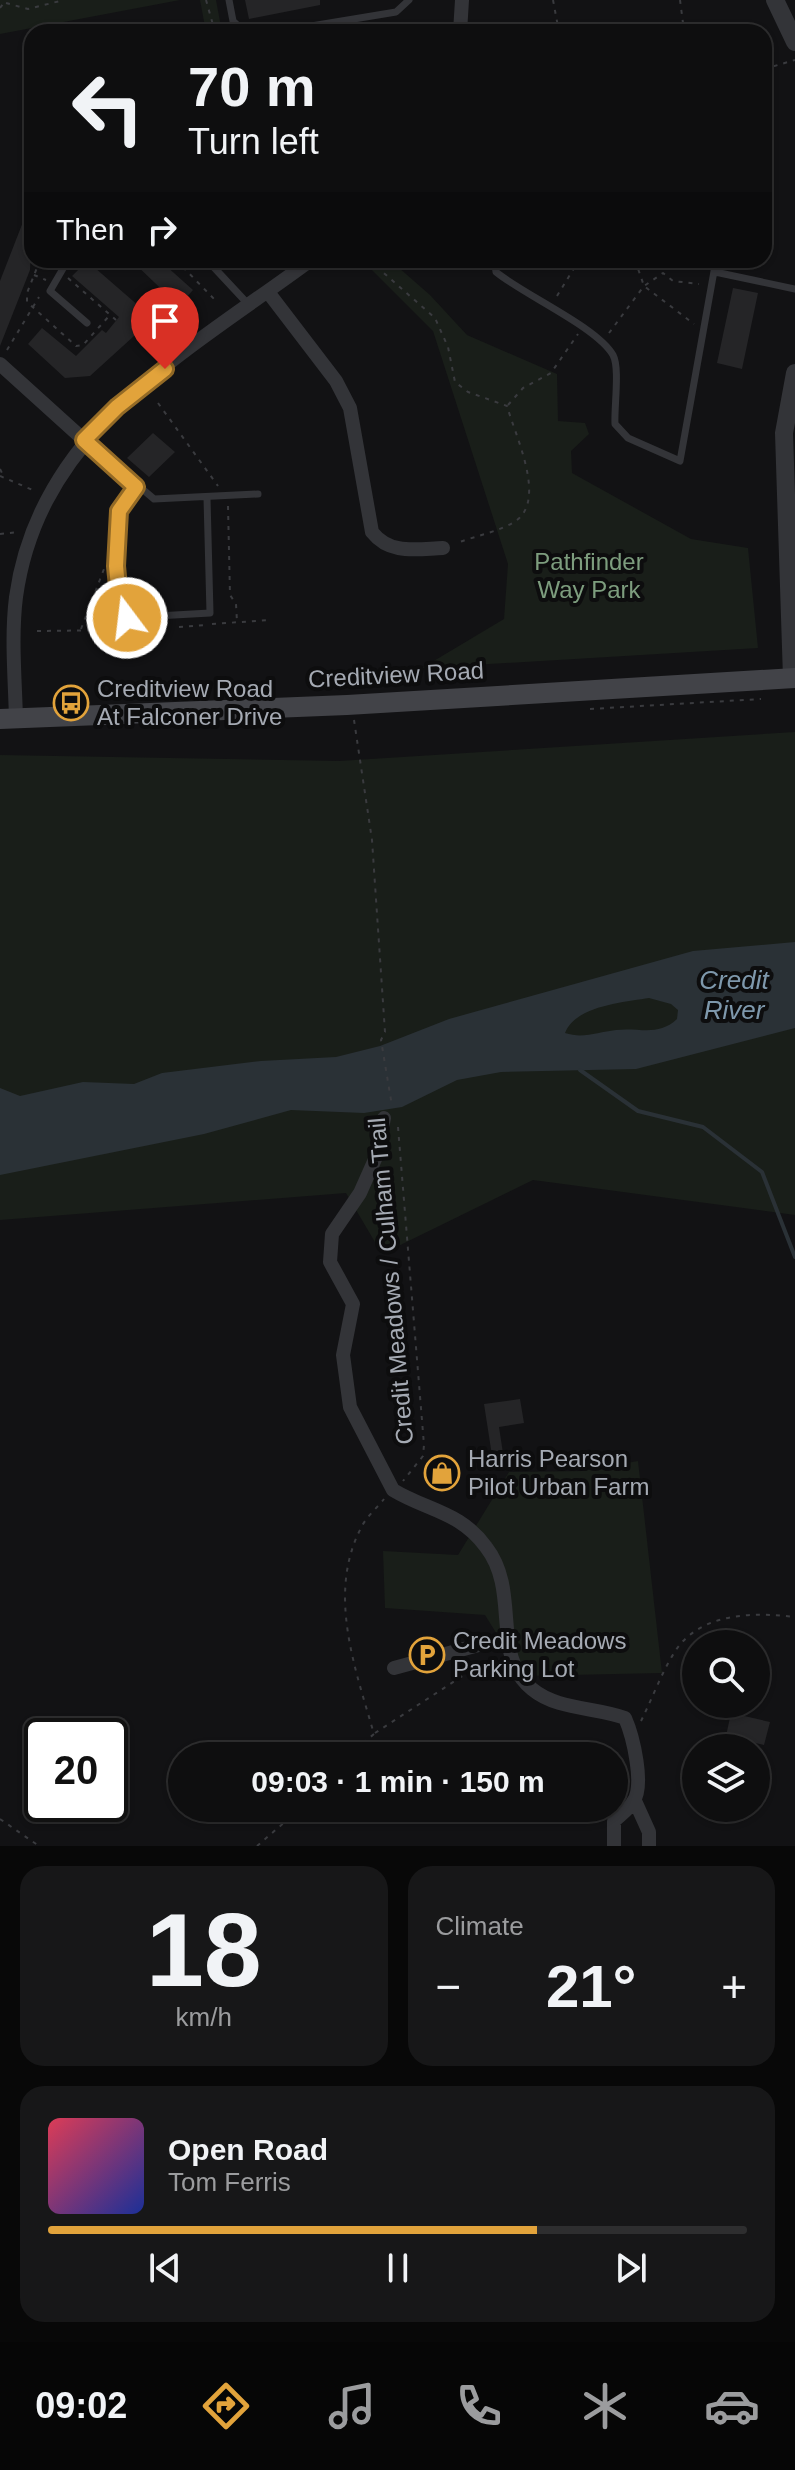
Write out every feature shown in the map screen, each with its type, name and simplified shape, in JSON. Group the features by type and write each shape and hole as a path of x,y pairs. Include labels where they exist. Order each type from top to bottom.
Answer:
{"main road":[{"name":"Creditview Road","path":"8,719 347,705 793,678"}],"street":[{"path":"460,24 462,0"},
{"path":"775,0 795,42"},
{"path":"8,719 16,596 32,531 47,496 84,440 126,399 300,268"},
{"path":"268,292 336,381 350,408 372,532 381,543 393,549 443,548"},
{"path":"4,358 14,373 84,440"},
{"path":"793,678 784,433 795,373"},
{"path":"390,1116 360,1193 332,1234 330,1262 353,1304 343,1355 350,1407 393,1490 457,1517 487,1548 506,1586 508,1637 514,1671 533,1690 558,1703 603,1710 625,1718 633,1736 638,1789 635,1801 614,1821 614,1846"},
{"path":"394,1668 508,1637"},
{"path":"635,1801 649,1832 649,1846"}],"lane":[{"path":"229,0 236,24"},
{"path":"323,24 396,12 409,0"},
{"path":"63,268 50,291 87,323"},
{"path":"214,268 250,306"},
{"path":"495,268 496,272 549,309 582,327 613,355 616,372 615,424 628,438 680,461 715,268"},
{"path":"715,272 795,289"},
{"path":"84,440 136,487 154,499 258,494"},
{"path":"136,487 119,511 117,572 121,618 210,613 207,498"}],"path":[{"path":"0,8 6,1 28,9 64,0"},
{"path":"206,0 213,24"},
{"path":"553,0 558,24"},
{"path":"680,0 683,23"},
{"path":"772,67 795,60"},
{"path":"37,268 27,293 27,302 76,346 83,345 110,315"},
{"path":"184,268 217,302"},
{"path":"378,268 435,318 448,347 455,382 468,392 507,406"},
{"path":"549,309 574,268"},
{"path":"638,268 644,286 704,331"},
{"path":"61,272 116,320"},
{"path":"601,344 644,286 663,273 673,281 712,285"},
{"path":"4,358 39,297 50,291"},
{"path":"507,406 523,388 551,373 560,364 582,327"},
{"path":"158,403 226,496 230,595 236,604 237,622"},
{"path":"443,548 516,521 525,510 531,482 507,406"},
{"path":"0,469 1,476 47,496"},
{"path":"0,534 32,531"},
{"path":"81,631 102,569 117,572"},
{"path":"37,631 122,631 127,618"},
{"path":"179,627 270,620"},
{"name":"Credit Meadows / Culham Trail","path":"354,718 372,840 385,1032 381,1040 390,1116"},
{"name":"Credit Meadows / Culham Trail","path":"374,1734 349,1647 344,1583 361,1528 423,1456 424,1445 398,1128"},
{"path":"633,1736 675,1651 708,1624 732,1615 795,1617"},
{"path":"365,1742 467,1673 513,1662"},
{"path":"0,1819 39,1846"},
{"path":"257,1846 285,1822"}],"green space":[{"path":"0,0 180,0 53,24 24,24 24,29 0,34"},
{"path":"200,0 216,0 220,24 204,24"},
{"name":"Pathfinder Way Park","path":"370,268 399,268 430,295 467,335 557,374 558,421 585,423 589,434 571,451 572,473 691,539 748,548 758,648 422,668 504,619 508,564 433,331"},
{"path":"795,732 795,1215 533,1180 382,1254 346,1193 0,1220 0,755 339,761"},
{"path":"638,1461 662,1673 523,1676 485,1615 385,1608 383,1551 458,1555 509,1472 581,1471"}],"water":[{"name":"Credit River","path":"795,942 795,1028 636,1069 501,1072 457,1080 402,1107 364,1113 291,1110 204,1134 0,1175 0,1088 20,1096 83,1082 134,1084 162,1073 261,1061 336,1057 380,1046 449,1019 693,951","holes":["649,998 671,1004 678,1010 677,1019 663,1028 624,1029 584,1035 565,1033 579,1017 601,1007"]}],"building":[{"path":"245,0 320,0 320,5 249,19"},
{"path":"24,222 24,268 30,270 0,346 0,281"},
{"path":"80,268 95,268 140,307 143,335 134,336 90,376 65,378 28,344 42,328 76,356 102,330 106,333 119,317 72,276"},
{"path":"139,268 168,268 193,290 179,306"},
{"path":"733,288 758,293 742,369 717,363"},
{"path":"153,433 175,452 149,477 127,458"},
{"path":"520,1399 524,1423 499,1427 504,1460 493,1462 484,1404"},
{"path":"730,1718 770,1722 767,1734 726,1734"}],"waterway":[{"path":"580,1070 638,1111 703,1127 762,1172 795,1257"}],"place":[{"name":"Creditview Road At Falconer Drive","path":"71,703"},
{"name":"Harris Pearson Pilot Urban Farm","path":"442,1473"},
{"name":"Credit Meadows Parking Lot","path":"427,1655"}],"route":[{"path":"127,618 121,618 116,566 119,511 136,487 84,440 117,407 165,369"}]}
